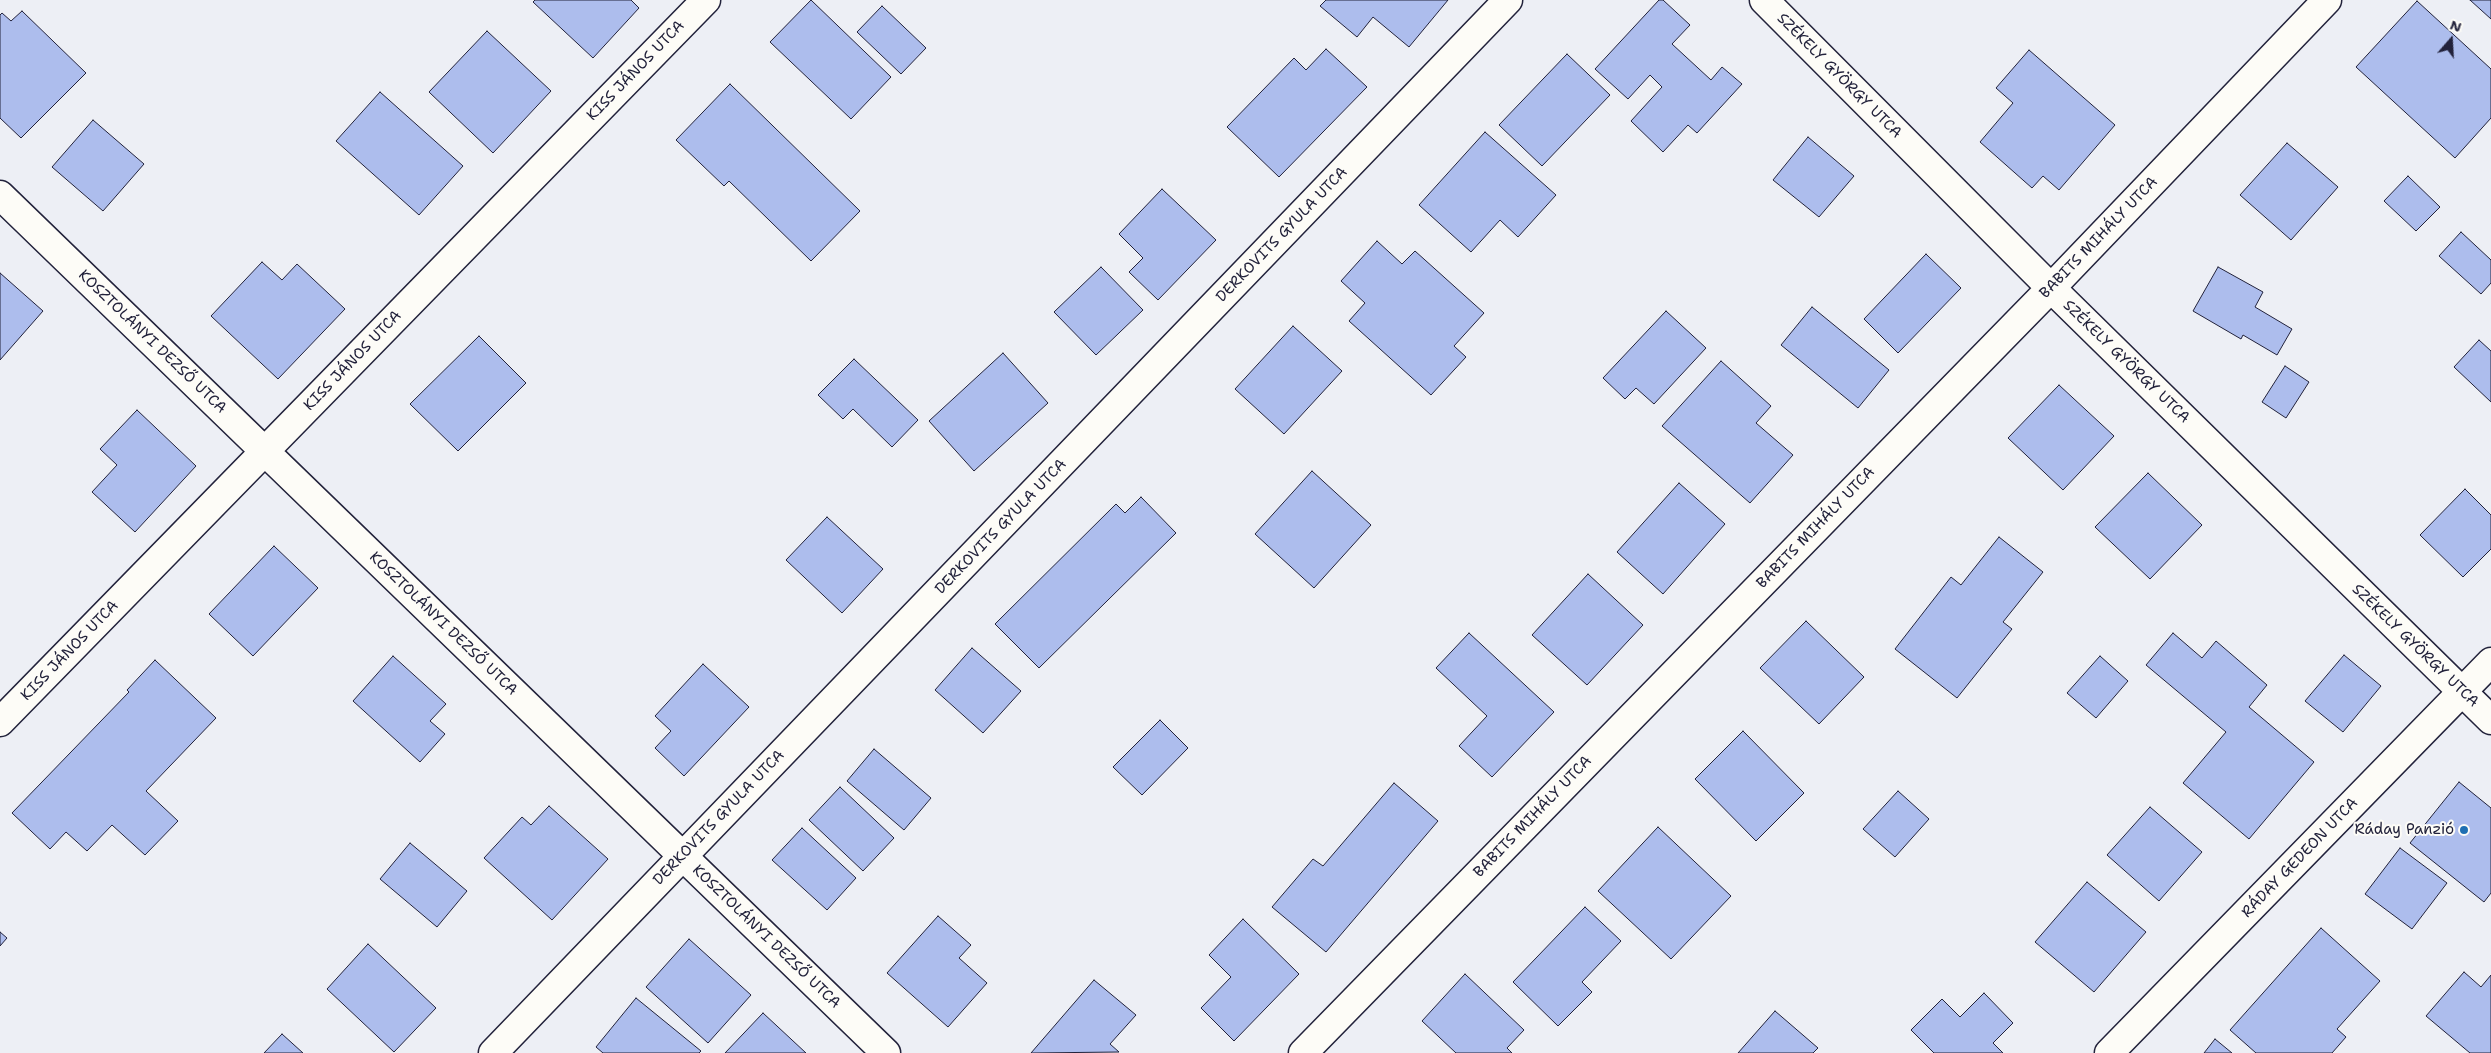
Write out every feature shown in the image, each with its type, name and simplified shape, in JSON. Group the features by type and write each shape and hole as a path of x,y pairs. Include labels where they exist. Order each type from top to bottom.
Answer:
{"street":[{"name":"KISS JÁNOS UTCA","path":"0,722 706,0"},
{"name":"DERKOVITS GYULA UTCA","path":"493,1053 1508,0"},
{"name":"SZÉKELY GYÖRGY UTCA","path":"1764,0 2051,288 2491,720"},
{"name":"BABITS MIHÁLY UTCA","path":"1303,1053 2051,288 2327,0"},
{"name":"KOSZTOLÁNYI DEZSŐ UTCA","path":"0,195 886,1053"},
{"name":"RÁDAY GEDEON UTCA","path":"2109,1053 2491,662"}],"building":[{"path":"535,0 631,0 639,8 593,58 533,2"},
{"path":"811,0 891,77 851,119 770,42"},
{"path":"1326,0 1448,0 1409,47 1373,17 1357,37 1320,6"},
{"path":"1659,0 1663,0 1690,25 1672,44 1711,80 1722,67 1742,84 1697,133 1688,125 1663,152 1631,121 1662,87 1650,75 1628,99 1595,69"},
{"path":"2470,0 2491,0 2491,19"},
{"path":"2417,1 2491,69 2491,118 2455,158 2356,67"},
{"path":"882,6 926,48 901,74 857,32"},
{"path":"22,11 86,73 21,138 0,118 0,15 2,13 11,21"},
{"path":"487,31 551,91 493,153 429,92"},
{"path":"1326,49 1367,87 1279,177 1227,127 1294,58 1306,70"},
{"path":"2029,50 2115,125 2059,190 2043,176 2032,188 1980,142 2013,103 1996,88"},
{"path":"1567,54 1610,95 1542,166 1499,125"},
{"path":"730,84 860,211 811,261 729,181 724,186 676,140"},
{"path":"380,92 463,166 419,215 336,141"},
{"path":"93,120 144,164 103,211 52,167"},
{"path":"1485,132 1556,195 1518,237 1500,220 1471,252 1419,205"},
{"path":"1808,137 1854,176 1819,217 1773,180"},
{"path":"2287,143 2338,187 2291,240 2240,195"},
{"path":"2408,176 2440,207 2416,231 2384,201"},
{"path":"1162,189 1216,240 1158,300 1129,272 1143,258 1119,234"},
{"path":"2461,232 2491,260 2491,283 2481,294 2439,256"},
{"path":"1377,241 1402,264 1415,251 1484,313 1454,346 1466,357 1431,395 1349,321 1365,303 1341,281"},
{"path":"1926,254 1961,288 1898,353 1864,319"},
{"path":"262,262 282,280 297,264 345,309 278,379 211,316"},
{"path":"1101,267 1143,310 1096,355 1054,312"},
{"path":"2218,267 2263,292 2255,307 2292,329 2277,355 2243,335 2241,339 2193,311"},
{"path":"0,273 43,311 0,360"},
{"path":"1812,307 1889,370 1858,408 1781,345"},
{"path":"1666,311 1706,348 1654,404 1636,388 1625,399 1603,378"},
{"path":"1293,326 1342,371 1284,434 1235,389"},
{"path":"479,336 526,383 458,451 410,404"},
{"path":"2479,340 2491,351 2491,402 2454,367"},
{"path":"1003,353 1048,403 974,471 929,421"},
{"path":"854,359 918,420 892,447 853,409 843,419 818,395"},
{"path":"1721,361 1771,406 1756,423 1793,455 1750,503 1662,426"},
{"path":"2285,366 2309,382 2286,418 2262,402"},
{"path":"2059,385 2114,436 2063,490 2008,438"},
{"path":"137,410 196,466 135,532 92,492 117,465 100,449"},
{"path":"1312,471 1371,525 1314,588 1255,534"},
{"path":"2148,473 2202,525 2150,579 2095,527"},
{"path":"1679,483 1725,524 1663,594 1617,552"},
{"path":"2465,489 2491,515 2491,549 2463,577 2420,535"},
{"path":"1141,497 1176,533 1039,668 995,624 1116,504 1125,513"},
{"path":"827,517 883,569 842,613 786,560"},
{"path":"1999,537 2043,572 2003,622 2012,629 1957,698 1895,649 1951,577 1961,585"},
{"path":"274,546 318,588 253,656 209,614"},
{"path":"1588,574 1643,625 1587,685 1532,635"},
{"path":"1806,621 1864,677 1819,724 1760,668"},
{"path":"1469,633 1554,712 1492,777 1459,746 1487,716 1436,668"},
{"path":"2173,633 2202,658 2216,641 2267,685 2249,707 2314,762 2249,839 2183,783 2226,732 2146,665"},
{"path":"972,648 1021,691 983,733 935,690"},
{"path":"2344,655 2381,686 2343,732 2305,701"},
{"path":"393,656 446,704 430,721 445,734 420,762 353,701"},
{"path":"2100,656 2128,681 2096,718 2067,693"},
{"path":"155,660 216,718 146,791 178,821 145,855 112,825 87,851 66,832 50,849 12,813 129,692 127,690"},
{"path":"703,664 749,707 684,776 655,748 671,731 655,716"},
{"path":"1160,720 1188,748 1142,795 1113,767"},
{"path":"1743,731 1804,793 1756,841 1695,779"},
{"path":"874,749 931,798 904,830 847,781"},
{"path":"2459,782 2491,808 2491,893 2484,902 2410,843"},
{"path":"1394,783 1438,821 1326,952 1272,907 1313,859 1323,866"},
{"path":"840,787 894,838 863,871 809,820"},
{"path":"1898,791 1929,819 1895,857 1863,829"},
{"path":"549,806 608,859 552,920 484,858 522,817 531,825"},
{"path":"2150,807 2202,852 2159,901 2107,855"},
{"path":"1658,827 1731,896 1671,959 1598,891"},
{"path":"802,828 856,878 827,910 772,860"},
{"path":"410,843 467,891 437,927 380,879"},
{"path":"2400,848 2447,883 2412,929 2365,894"},
{"path":"2087,882 2146,932 2094,992 2035,942"},
{"path":"1585,907 1621,941 1582,982 1592,992 1558,1026 1513,982"},
{"path":"938,916 971,945 959,958 987,983 948,1027 887,973"},
{"path":"1243,919 1299,974 1234,1041 1201,1008 1231,977 1209,955"},
{"path":"2321,928 2380,981 2337,1029 2346,1037 2332,1053 2256,1053 2230,1030"},
{"path":"0,932 7,938 0,946"},
{"path":"689,939 751,995 708,1043 646,987"},
{"path":"368,944 436,1008 394,1052 327,989"},
{"path":"2464,972 2481,987 2491,975 2491,1053 2470,1053 2426,1016"},
{"path":"1465,974 1524,1030 1507,1048 1512,1053 1456,1053 1422,1021"},
{"path":"1094,980 1136,1015 1110,1044 1119,1052 1031,1053"},
{"path":"1984,993 2013,1023 1993,1043 2003,1053 1934,1053 1911,1030 1942,999 1960,1017"},
{"path":"636,998 701,1051 699,1053 603,1053 596,1047"},
{"path":"1775,1011 1818,1048 1813,1053 1738,1053"},
{"path":"763,1013 806,1053 725,1053"},
{"path":"282,1034 303,1053 264,1053"},
{"path":"2215,1039 2232,1053 2204,1053"}],"place":[{"name":"Ráday Panzió","path":"2464,830"}]}
